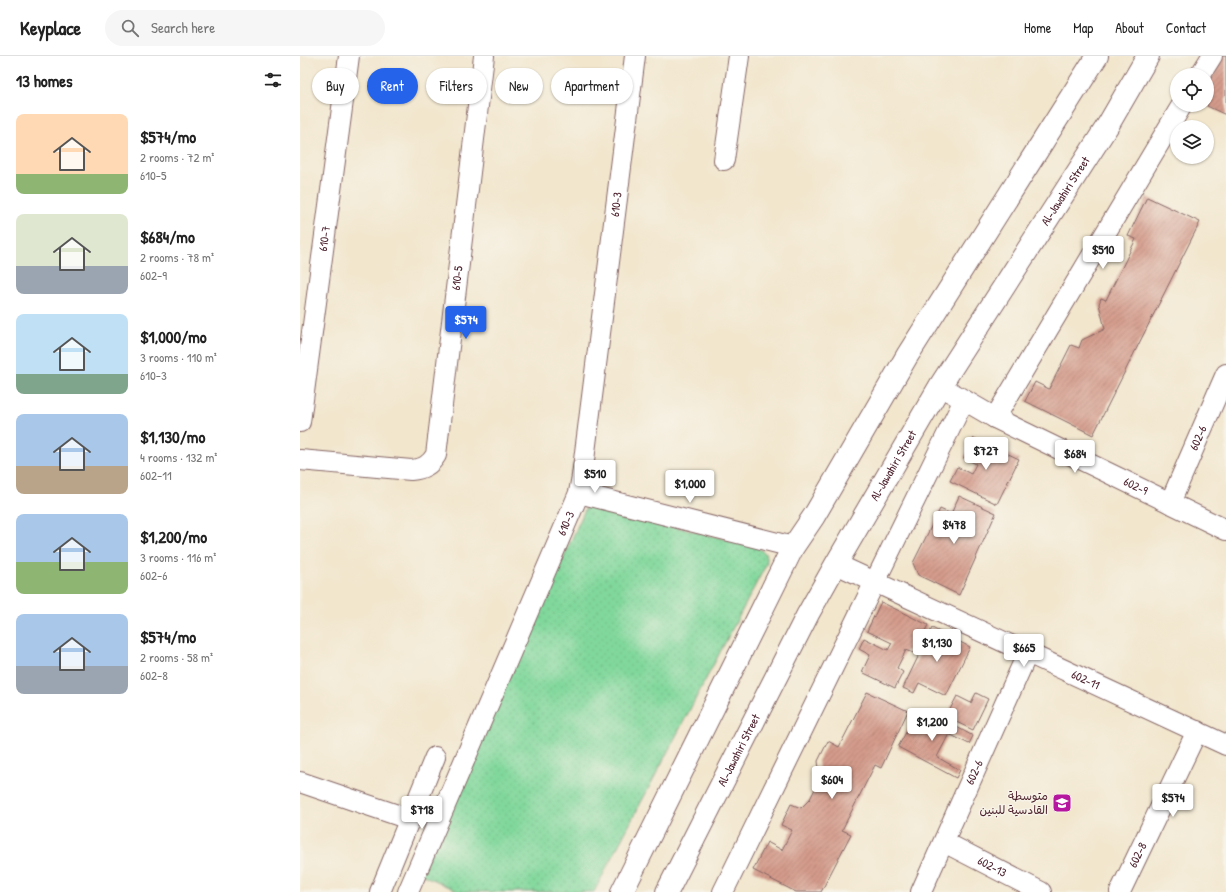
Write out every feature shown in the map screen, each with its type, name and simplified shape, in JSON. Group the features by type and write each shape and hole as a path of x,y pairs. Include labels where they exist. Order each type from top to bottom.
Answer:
{"main road":[{"path":"622,892 793,547 814,516 907,356 1097,56"},
{"name":"Al-Jawahiri Street","path":"667,892 808,614 836,564 940,386 1108,125 1148,56"}],"street":[{"name":"610-7","path":"300,422 349,56"},
{"name":"610-5","path":"300,460 411,470 424,468 436,455 484,56"},
{"name":"610-3","path":"415,890 579,493 635,56"},
{"path":"724,160 739,56"},
{"path":"1204,68 1212,56"},
{"path":"995,418 1178,112"},
{"name":"602-6","path":"1170,503 1226,374"},
{"name":"602-9","path":"940,386 995,418 1226,530"},
{"path":"723,892 964,400"},
{"path":"579,493 793,547"},
{"name":"602-11","path":"836,564 875,584 1028,652 1226,745"},
{"name":"602-6","path":"921,892 1028,652"},
{"name":"602-8","path":"1120,892 1197,731"},
{"path":"380,892 435,757"},
{"path":"300,782 409,820"},
{"name":"602-13","path":"944,842 1041,892"}],"green space":[{"path":"587,505 757,547 765,553 767,563 594,892 459,892 421,874"}],"building":[{"path":"1222,56 1226,56 1226,115 1214,109 1214,71"},
{"path":"1147,197 1200,222 1093,435 1025,401 1035,382 1049,389 1071,345 1079,348 1082,340 1105,329 1099,304 1101,298 1106,300 1136,239 1128,236"},
{"path":"974,438 1019,459 997,504 950,481 957,467 971,474 976,464 964,458"},
{"path":"959,496 996,513 959,595 918,575 913,563 940,509 951,514"},
{"path":"881,602 928,625 914,653 906,650 897,668 903,672 895,688 862,672 870,655 859,649 864,638 888,650 892,643 867,631"},
{"path":"932,628 970,647 946,696 919,683 914,693 903,688"},
{"path":"867,692 908,711 881,768 875,765 842,830 851,834 821,892 796,892 753,870 767,842 782,850 792,830 781,825 791,804 801,808 810,799 820,779 818,761 828,741 839,747"},
{"path":"976,693 988,699 973,730 946,717 957,696 971,703"},
{"path":"935,715 973,736 969,744 949,734 937,757 960,770 956,778 898,747 915,716 930,724"}],"place":[{"name":"متوسطة القادسية للبنين","path":"1062,803"}]}
